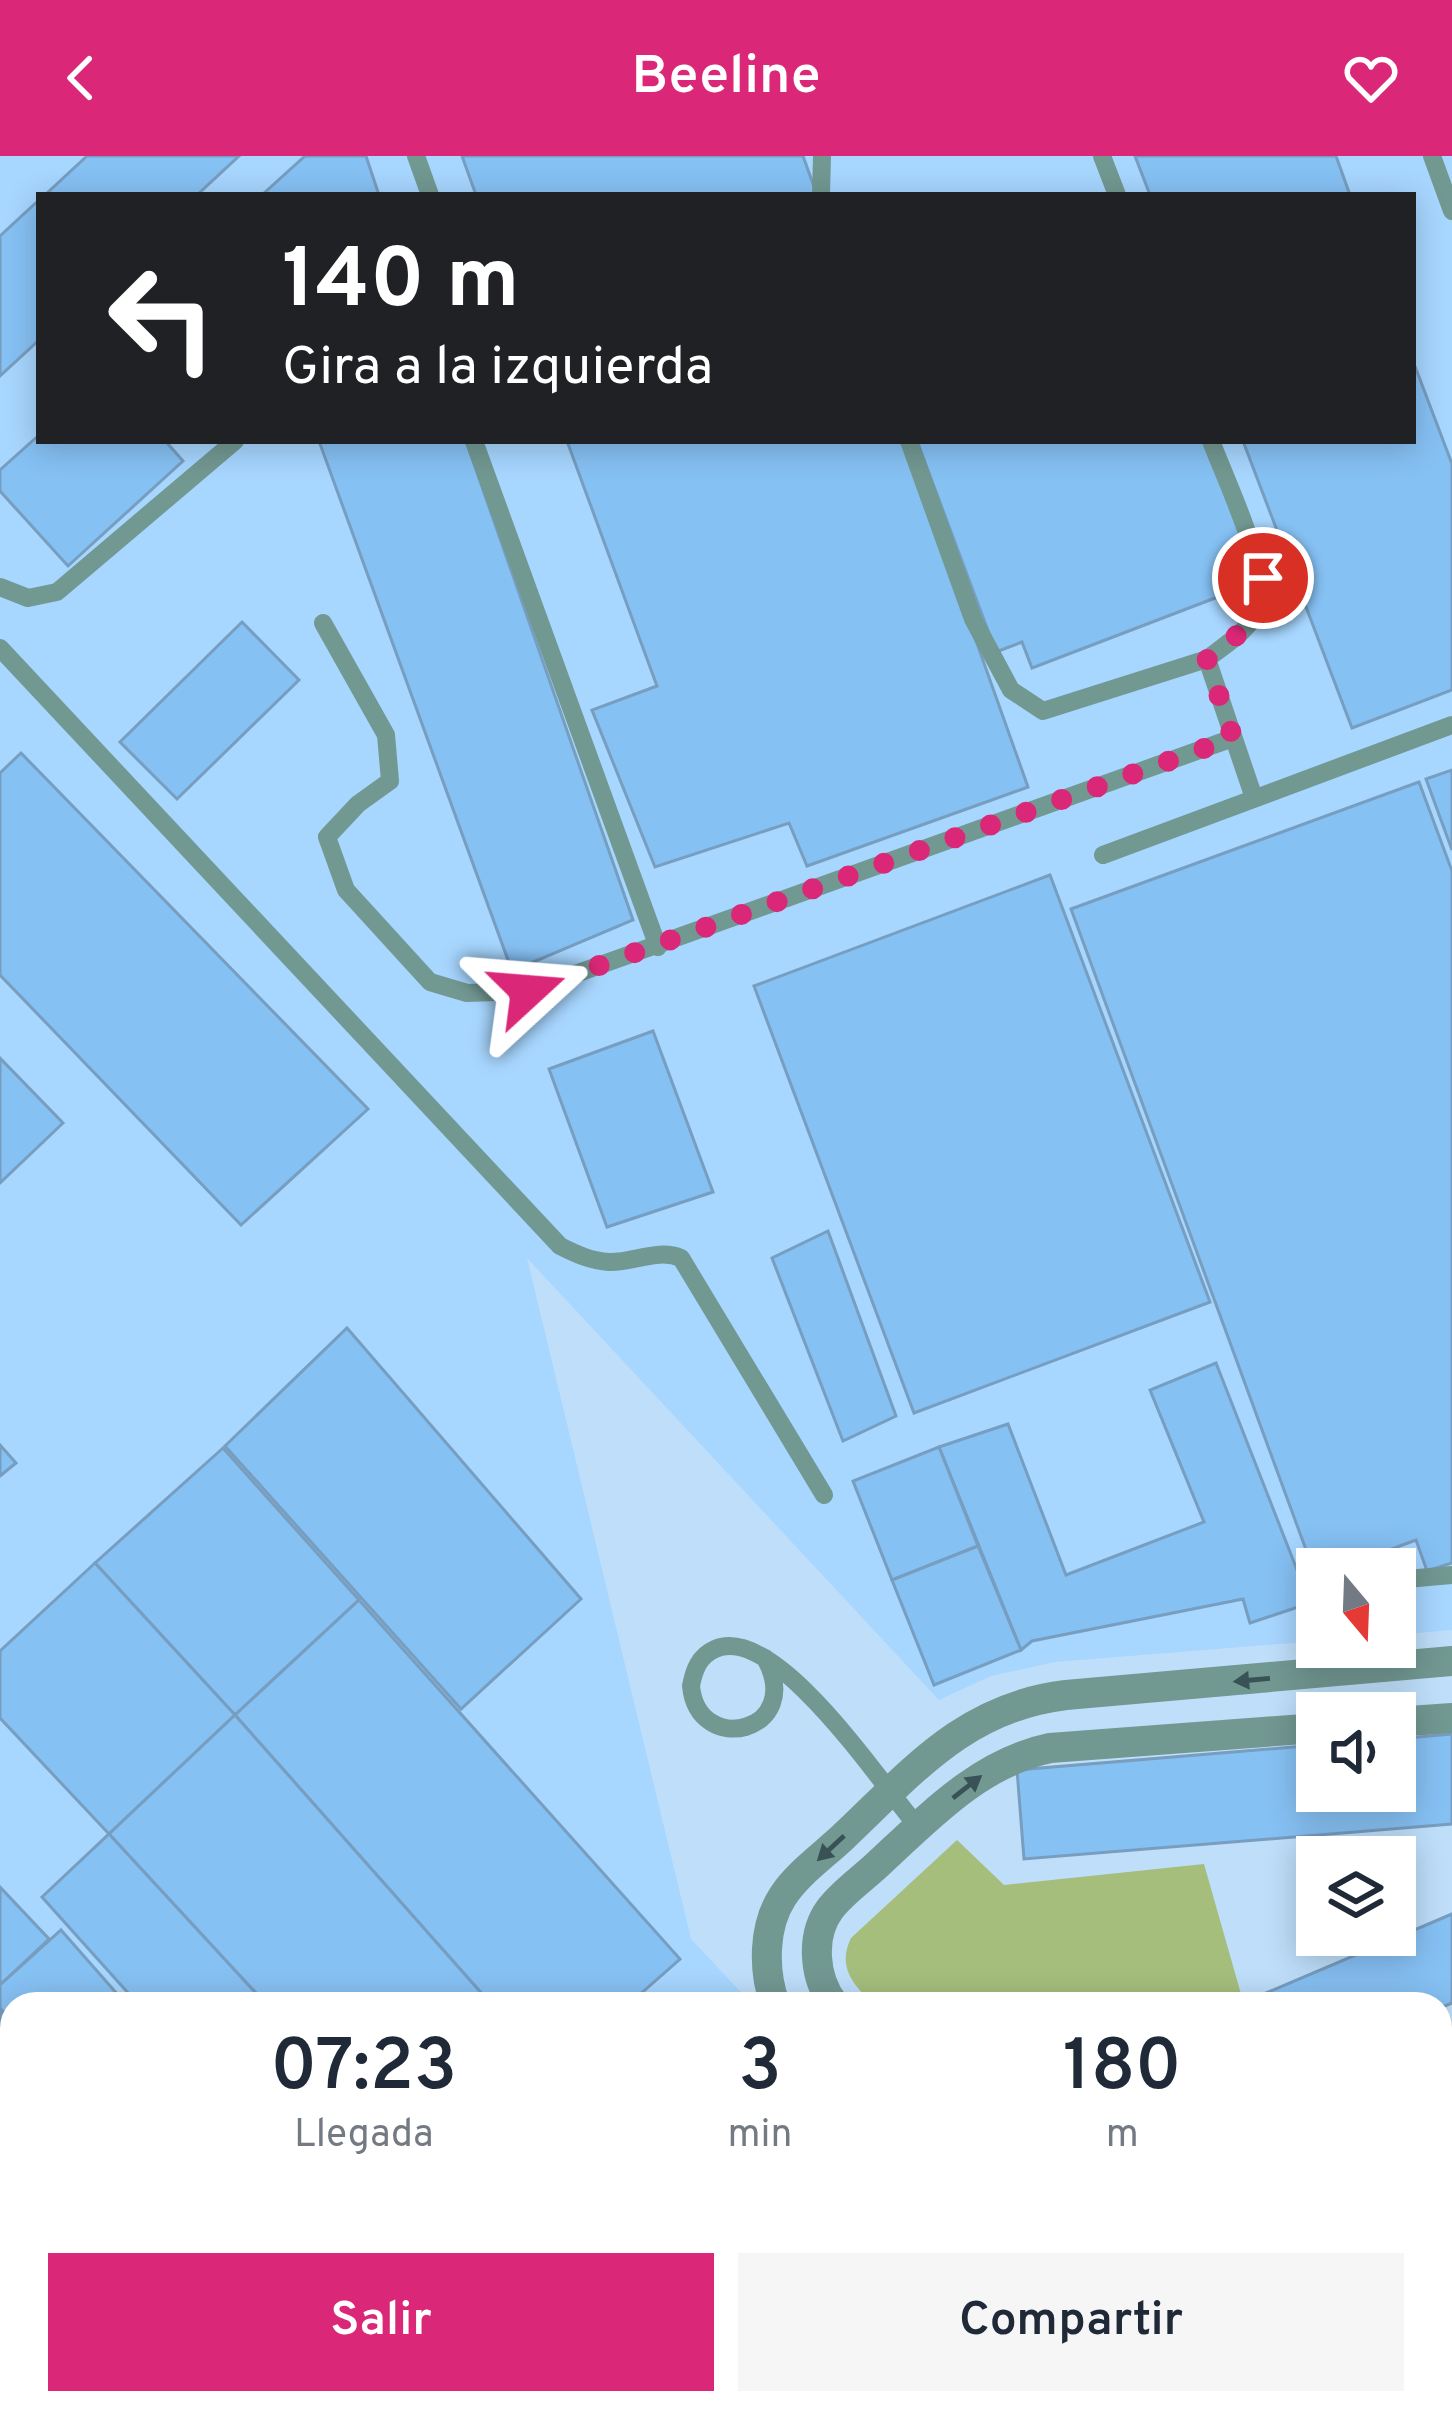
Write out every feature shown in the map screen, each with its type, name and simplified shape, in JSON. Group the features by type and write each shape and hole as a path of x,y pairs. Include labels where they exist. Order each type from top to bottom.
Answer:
{"street":[{"path":"773,1992 767,1946 784,1892 954,1734 983,1717 1040,1698 1452,1661"},
{"path":"1416,1721 1452,1718"},
{"path":"828,1992 817,1958 830,1909 918,1827 995,1766 1050,1748 1296,1730"}],"lane":[{"path":"416,156 429,192"},
{"path":"821,192 822,156"},
{"path":"1102,156 1116,192"},
{"path":"1432,156 1452,211"},
{"path":"0,587 28,598 57,592 231,444"},
{"path":"475,444 658,947"},
{"path":"910,444 973,619 1011,690 1043,711 1207,659 1238,635 1260,608 1263,578 1211,444"},
{"path":"323,623 386,735 390,781 358,804 327,837 346,890 430,982 467,994 528,991 1233,738"},
{"path":"0,648 560,1246 586,1258 613,1262 670,1253 681,1258 824,1495"},
{"path":"1207,659 1254,798"},
{"path":"1103,855 1452,725"},
{"path":"1416,1578 1452,1575"},
{"path":"765,1658 776,1677 776,1688 772,1707 758,1722 725,1729 702,1715 691,1686 693,1672 720,1646 745,1645 796,1678 918,1827"}],"shaded area":[{"path":"0,156 1452,156 1452,1630 1416,1633 1416,1548 1296,1548 1296,1643 1055,1662 991,1676 939,1700 527,1258 691,1939 741,1992 0,1992"}],"green space":[{"path":"957,1840 1004,1885 1204,1864 1240,1992 863,1992 847,1966 851,1938"}],"building":[{"path":"87,156 239,156 200,192 48,192"},
{"path":"305,156 366,156 378,192 265,192"},
{"path":"462,156 803,156 816,192 475,192"},
{"path":"1135,156 1336,156 1349,192 1149,192"},
{"path":"36,203 36,343 0,376 0,236"},
{"path":"1416,369 1452,464 1452,690 1352,728 1244,444 1416,444"},
{"path":"36,438 36,444 168,444 183,461 68,566 0,491 0,470"},
{"path":"320,444 467,444 633,920 512,971"},
{"path":"568,444 906,444 1028,787 807,866 789,823 655,867 592,710 657,686"},
{"path":"918,444 1206,444 1249,559 1228,567 1236,590 1032,668 1022,642 996,652"},
{"path":"242,622 299,680 177,799 120,742"},
{"path":"21,753 368,1109 241,1225 0,975 0,773"},
{"path":"1452,770 1452,850 1426,779"},
{"path":"1419,782 1452,871 1452,1563 1427,1571 1416,1540 1394,1548 1305,1548 1071,909"},
{"path":"1050,875 1210,1302 914,1413 754,986"},
{"path":"653,1031 713,1192 607,1227 549,1069"},
{"path":"0,1058 63,1123 0,1183"},
{"path":"828,1231 896,1416 843,1441 772,1258"},
{"path":"347,1328 581,1599 461,1709 225,1446"},
{"path":"1216,1363 1296,1567 1296,1608 1250,1623 1243,1599 1032,1641 1021,1650 939,1447 1008,1424 1066,1575 1204,1522 1150,1390"},
{"path":"0,1445 16,1463 0,1476"},
{"path":"939,1447 978,1546 892,1580 853,1481"},
{"path":"223,1448 359,1600 235,1715 95,1563"},
{"path":"978,1546 1021,1650 934,1685 892,1580"},
{"path":"95,1563 235,1715 109,1834 0,1718 0,1651"},
{"path":"359,1600 680,1959 643,1992 480,1992 235,1715"},
{"path":"235,1715 480,1992 255,1992 109,1834"},
{"path":"1452,1734 1452,1824 1024,1859 1017,1770 1296,1747 1296,1812 1416,1812 1416,1737"},
{"path":"109,1834 255,1992 127,1992 42,1897"},
{"path":"0,1887 49,1939 0,1985"},
{"path":"1452,1914 1452,1992 1268,1992 1353,1956 1416,1956 1416,1929"},
{"path":"61,1930 115,1992 0,1992 0,1985"}],"route":[{"path":"528,991 1233,738 1207,659 1238,635 1260,608 1263,578"}]}
